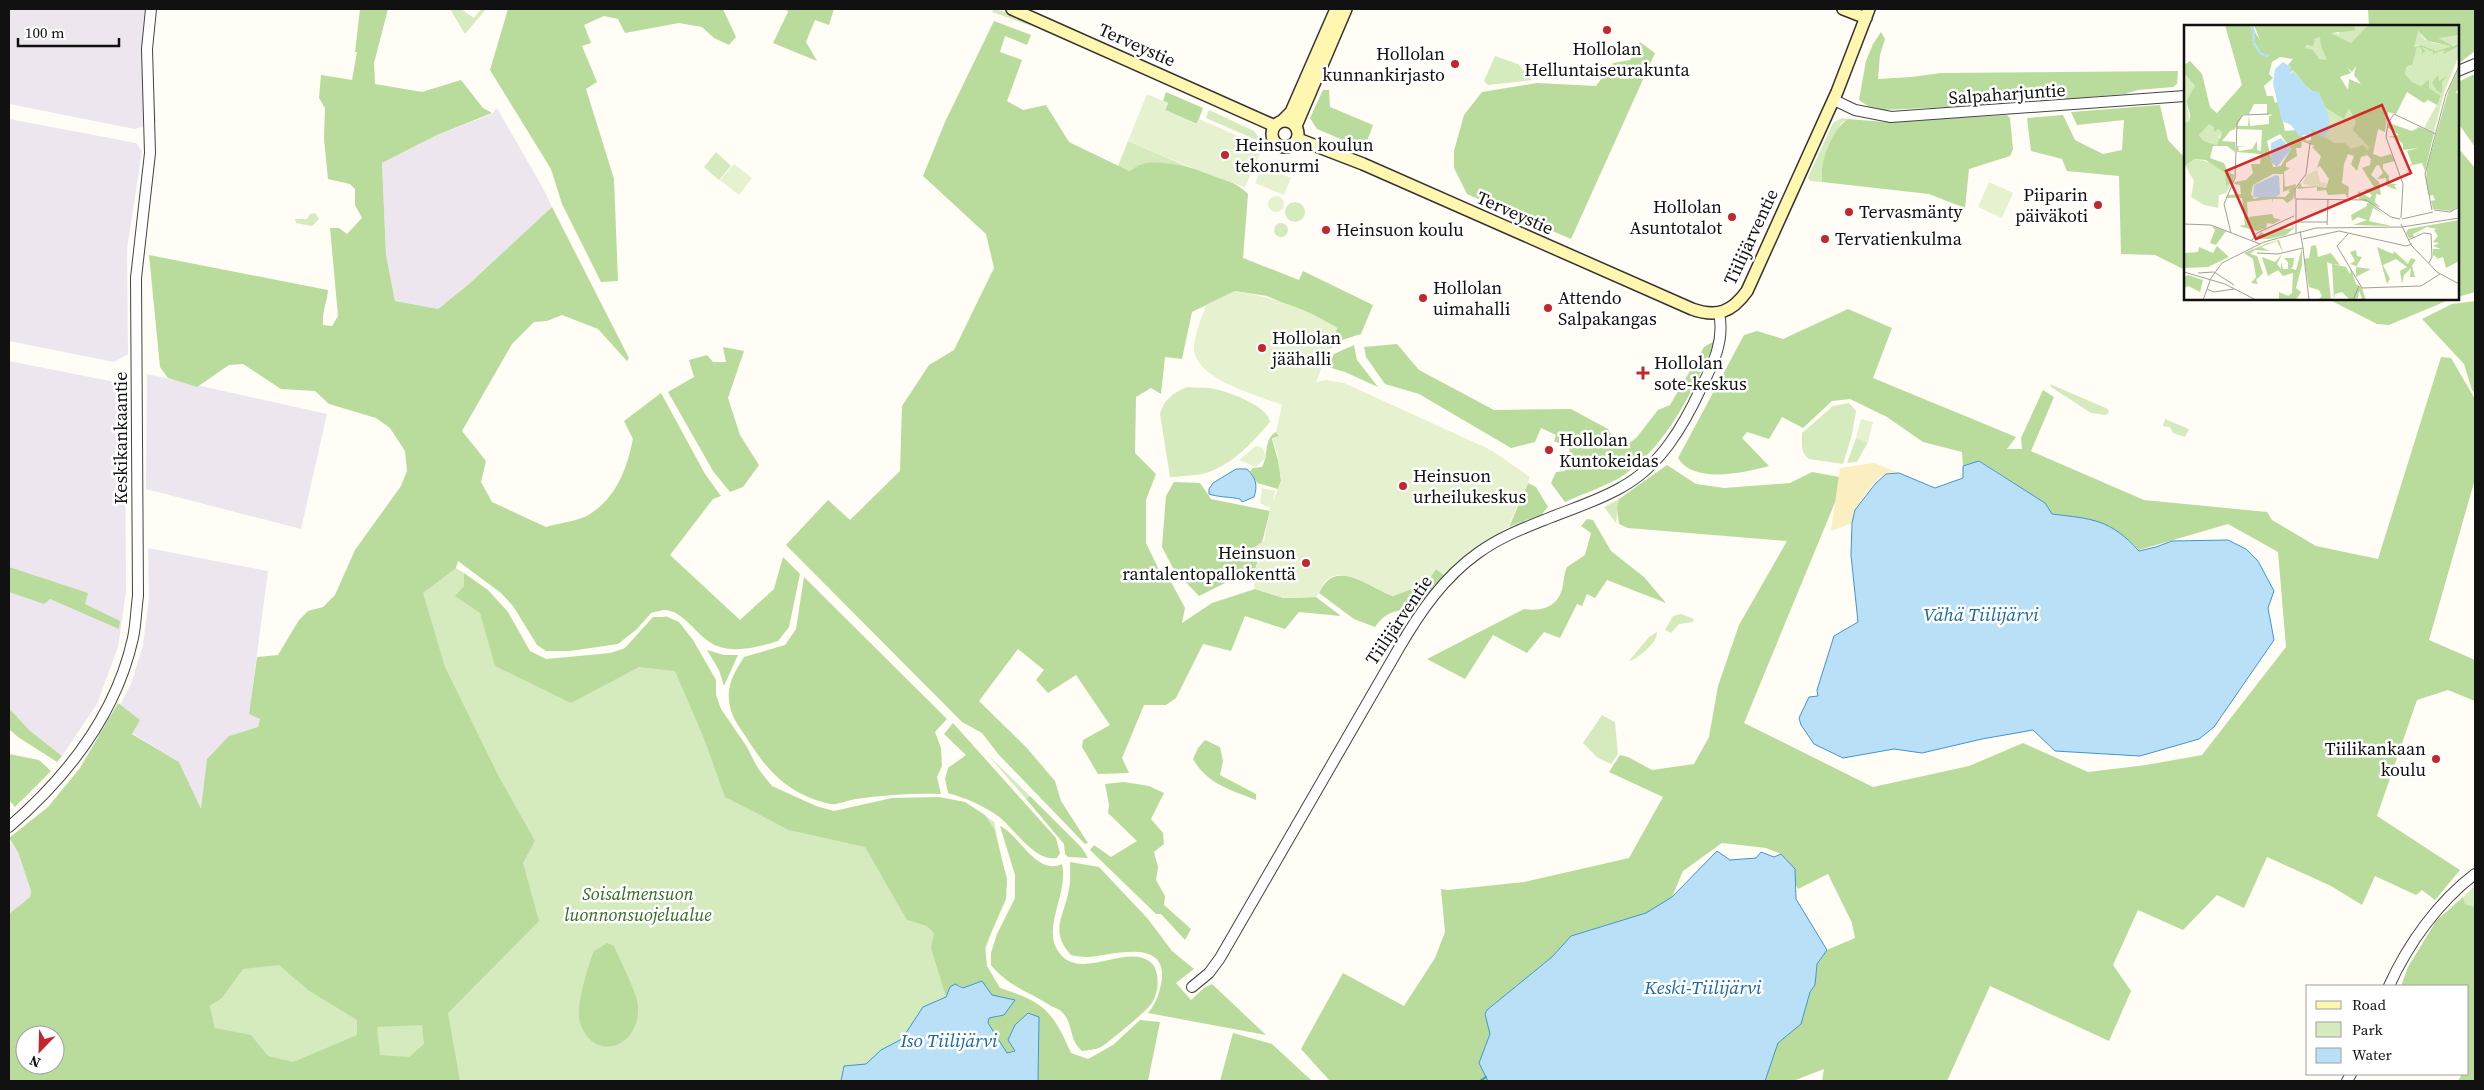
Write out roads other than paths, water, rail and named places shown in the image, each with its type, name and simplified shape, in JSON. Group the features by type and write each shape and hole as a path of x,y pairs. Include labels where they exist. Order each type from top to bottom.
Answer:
{"main road":[{"name":"Terveystie","path":"1012,9 1278,124"},
{"path":"1336,9 1291,112 1278,124 1272,138 1279,146 1289,147 1298,139 1296,126 1346,9"},
{"path":"1843,9 1867,13"},
{"name":"Tiilijärventie","path":"1719,313 1733,306 1747,291 1834,100 1867,13"},
{"path":"1278,124 1291,122 1296,126"},
{"name":"Terveystie","path":"1298,139 1363,164 1692,309 1706,314 1719,313"}],"street":[{"name":"Keskikankaantie","path":"9,827 57,782 87,743 112,697 133,637 138,596 136,278 150,153 147,49 151,9"},
{"path":"2459,71 2475,64"},
{"name":"Salpaharjuntie","path":"1834,100 1855,110 1891,117 2184,96"},
{"name":"Tiilijärventie","path":"1192,987 1209,973 1220,958 1399,648 1430,600 1466,562 1501,538 1624,487 1662,455 1692,407 1717,353 1722,332 1719,313"},
{"path":"2390,985 2412,943 2434,915 2475,874"}],"water":[{"name":"Vähä Tiilijärvi","path":"1979,461 2045,503 2052,514 2100,522 2119,532 2139,551 2172,541 2228,540 2246,549 2258,561 2274,591 2268,608 2274,640 2214,727 2199,739 2140,756 2055,751 2033,730 1982,739 1922,753 1894,749 1843,758 1814,744 1801,725 1799,718 1809,697 1818,696 1817,690 1834,636 1858,622 1851,555 1852,523 1855,510 1875,484 1886,474 1899,473 1935,488 1963,478 1963,466"},
{"path":"1236,469 1247,469 1252,475 1256,485 1254,497 1242,502 1240,499 1209,494 1209,489 1213,483"},
{"name":"Keski-Tiilijärvi","path":"1717,851 1730,860 1756,858 1761,852 1774,857 1781,854 1795,869 1796,899 1827,950 1817,964 1815,985 1810,992 1801,1024 1778,1043 1765,1081 1488,1081 1479,1063 1490,1034 1485,1014 1487,1010 1552,957 1571,936 1646,913 1672,897"},
{"name":"Iso Tiilijärvi","path":"982,981 992,995 1015,1000 1004,1015 989,1018 988,1023 1007,1053 1015,1051 1008,1040 1015,1025 1028,1013 1039,1017 1038,1081 841,1081 844,1066 866,1064 881,1050 902,1039 923,1007 946,997 950,987 955,984 963,988"}],"waterway":[{"path":"1480,1081 1486,1077"}],"place":[{"name":"Hollolan Helluntaiseurakunta","path":"1607,30"},
{"name":"Hollolan kunnankirjasto","path":"1455,64"},
{"name":"Heinsuon koulun tekonurmi","path":"1225,155"},
{"name":"Piiparin päiväkoti","path":"2098,205"},
{"name":"Tervasmänty","path":"1849,212"},
{"name":"Hollolan Asuntotalot","path":"1732,217"},
{"name":"Heinsuon koulu","path":"1326,230"},
{"name":"Tervatienkulma","path":"1825,239"},
{"name":"Hollolan uimahalli","path":"1423,298"},
{"name":"Attendo Salpakangas","path":"1548,308"},
{"name":"Hollolan jäähalli","path":"1262,348"},
{"name":"Hollolan sote-keskus","path":"1643,373"},
{"name":"Hollolan Kuntokeidas","path":"1549,450"},
{"name":"Heinsuon urheilukeskus","path":"1403,486"},
{"name":"Heinsuon rantalentopallokenttä","path":"1306,563"},
{"name":"Tiilikankaan koulu","path":"2436,759"}],"park label":[{"name":"Soisalmensuon luonnonsuojelualue","path":"638,904"}]}
